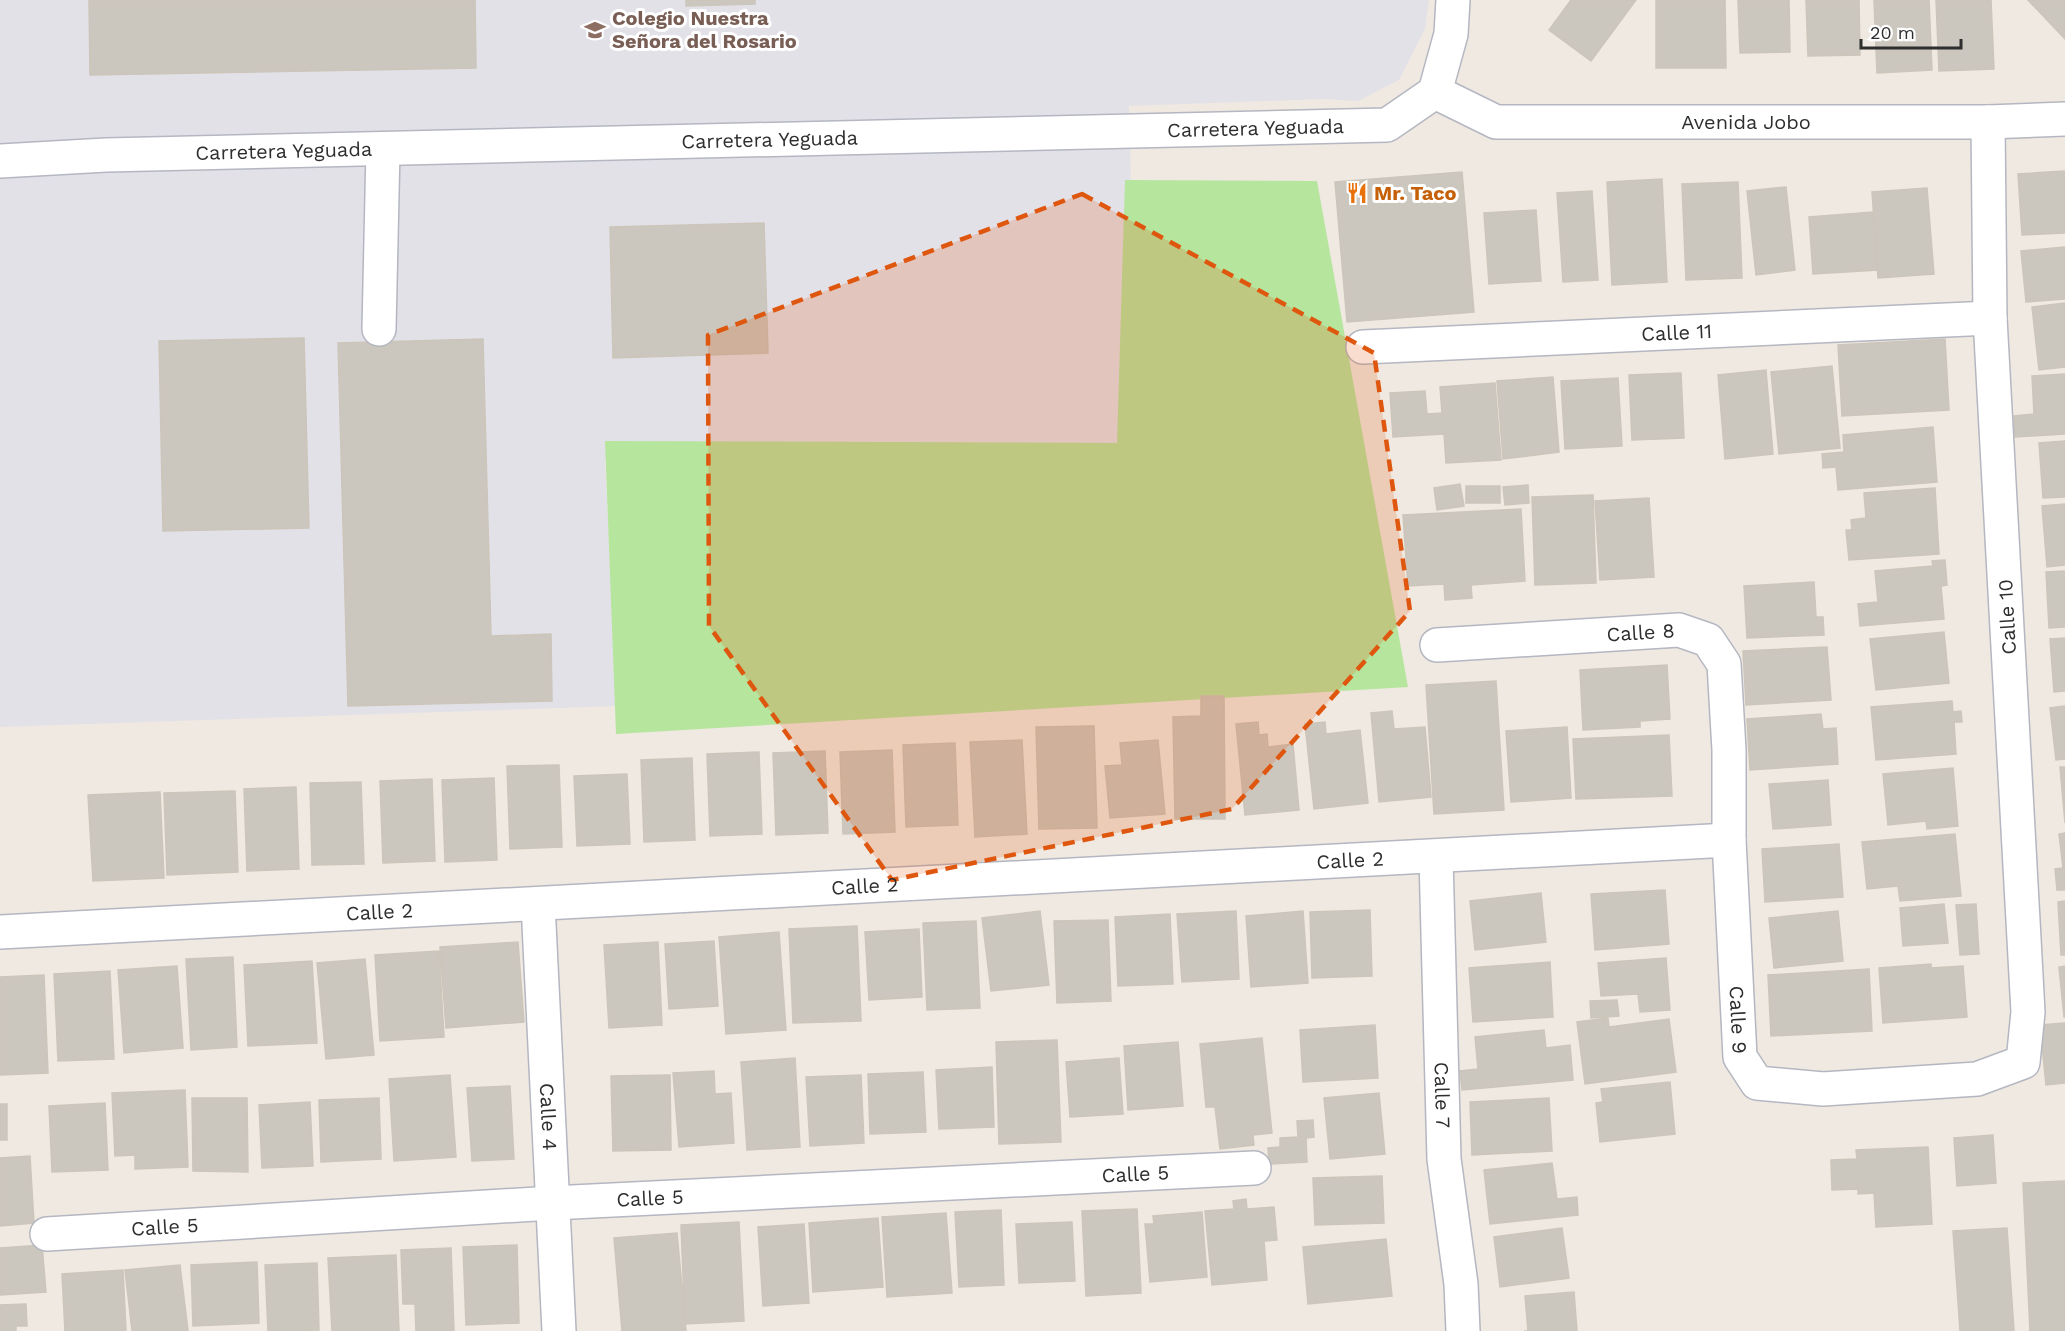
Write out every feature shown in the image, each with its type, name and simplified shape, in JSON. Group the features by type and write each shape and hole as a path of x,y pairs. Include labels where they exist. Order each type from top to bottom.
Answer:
{"street":[{"path":"1435,92 1451,34 1453,0"},
{"name":"Avenida Jobo","path":"1435,92 1497,122 1988,122 2065,119"},
{"name":"Carretera Yeguada","path":"0,161 106,155 1388,125 1435,92"},
{"name":"Calle 10","path":"1977,1079 2024,1062 2028,1012 1990,318 1988,122"},
{"path":"379,329 383,150"},
{"name":"Calle 11","path":"1363,347 1990,318"},
{"name":"Calle 8","path":"1437,645 1679,630 1707,640 1724,664 1729,750 1729,840"},
{"name":"Calle 9","path":"1729,840 1740,1057 1757,1083 1822,1089 1977,1079"},
{"name":"Calle 2","path":"0,932 1436,858 1729,840"},
{"name":"Calle 7","path":"1436,858 1444,1159 1461,1284 1463,1331"},
{"name":"Calle 4","path":"538,904 559,1331"},
{"name":"Calle 5","path":"47,1234 552,1203 1254,1168"}],"highlighted area":[{"path":"1082,194 1374,353 1410,611 1232,809 892,880 709,626 708,335"}],"shaded area":[{"path":"0,0 1429,0 1425,29 1399,80 1358,101 1322,99 1129,106 1131,185 1125,451 605,459 617,706 0,727"}],"green space":[{"path":"1125,180 1317,181 1408,687 616,734 605,441 1117,443"}],"building":[{"path":"89,0 475,0 476,68 90,75"},
{"path":"686,0 755,0 755,4 686,6"},
{"path":"1571,0 1636,0 1591,61 1549,30"},
{"path":"1656,0 1725,0 1726,68 1656,68"},
{"path":"1738,0 1789,0 1790,52 1740,53"},
{"path":"1806,0 1859,0 1860,55 1808,56"},
{"path":"1874,0 1929,0 1932,70 1877,73"},
{"path":"1936,0 1991,0 1994,69 1939,71"},
{"path":"2028,0 2065,0 2065,39"},
{"path":"2065,171 2065,233 2022,235 2018,174"},
{"path":"1462,172 1474,312 1347,322 1335,182"},
{"path":"1662,179 1667,282 1612,285 1607,182"},
{"path":"1738,182 1742,278 1686,280 1682,184"},
{"path":"1786,187 1795,270 1756,275 1747,191"},
{"path":"1927,188 1934,274 1878,278 1872,192"},
{"path":"1592,191 1598,280 1563,282 1557,193"},
{"path":"1536,210 1541,281 1489,284 1484,213"},
{"path":"1873,212 1878,270 1813,274 1809,217"},
{"path":"764,223 768,353 613,358 610,227"},
{"path":"2065,247 2065,299 2026,302 2021,251"},
{"path":"2065,303 2065,367 2039,370 2032,307"},
{"path":"304,338 309,528 163,531 159,341"},
{"path":"483,339 491,636 551,634 552,701 348,706 338,343"},
{"path":"1945,339 1949,410 1842,416 1838,345"},
{"path":"1832,366 1840,448 1779,454 1771,372"},
{"path":"1766,370 1773,454 1725,459 1718,375"},
{"path":"1681,373 1684,438 1632,440 1629,375"},
{"path":"2065,374 2065,434 2015,437 2014,416 2034,414 2032,376"},
{"path":"1553,377 1559,452 1503,459 1497,381"},
{"path":"1618,378 1622,446 1565,449 1561,381"},
{"path":"1495,383 1501,460 1446,463 1444,434 1393,437 1390,393 1425,391 1427,414 1442,413 1440,387"},
{"path":"1933,427 1937,482 1838,490 1836,467 1823,468 1822,454 1844,452 1843,435"},
{"path":"2065,441 2065,497 2043,498 2039,443"},
{"path":"1460,484 1464,506 1437,510 1434,488"},
{"path":"1528,485 1529,503 1505,505 1503,487"},
{"path":"1466,486 1500,486 1500,503 1466,503"},
{"path":"1935,488 1939,554 1849,560 1846,530 1852,530 1851,520 1866,518 1864,493"},
{"path":"1593,495 1596,583 1535,585 1532,497"},
{"path":"1649,498 1654,577 1600,580 1595,501"},
{"path":"2065,504 2065,565 2047,567 2042,506"},
{"path":"1521,509 1525,581 1471,585 1472,598 1445,600 1444,584 1408,586 1403,515"},
{"path":"1945,560 1947,585 1941,586 1944,619 1860,626 1858,604 1878,602 1875,571 1933,566 1932,561"},
{"path":"2065,571 2065,627 2049,628 2046,572"},
{"path":"1814,582 1816,617 1823,617 1824,635 1747,638 1744,586"},
{"path":"1944,632 1949,683 1876,690 1870,639"},
{"path":"2065,638 2065,691 2054,692 2050,639"},
{"path":"1827,647 1831,700 1746,705 1743,651"},
{"path":"1667,665 1670,719 1640,721 1640,727 1583,730 1580,670"},
{"path":"1496,681 1504,810 1434,814 1426,685"},
{"path":"1201,696 1224,696 1225,819 1175,819 1173,717 1201,716"},
{"path":"1952,701 1953,712 1961,711 1962,722 1954,722 1956,754 1876,760 1871,707"},
{"path":"2065,706 2065,759 2056,760 2050,708"},
{"path":"1392,711 1394,729 1425,727 1431,797 1379,802 1371,713"},
{"path":"1821,714 1823,729 1836,728 1838,764 1750,770 1747,719"},
{"path":"1258,722 1259,735 1267,734 1268,747 1293,744 1299,810 1245,815 1236,724"},
{"path":"1325,722 1326,734 1360,730 1368,803 1314,809 1305,724"},
{"path":"1094,726 1097,828 1039,829 1036,727"},
{"path":"1567,727 1571,798 1511,802 1506,731"},
{"path":"1669,735 1672,796 1576,799 1573,739"},
{"path":"1022,740 1027,834 975,837 970,742"},
{"path":"1158,740 1165,814 1110,818 1105,766 1122,765 1120,743"},
{"path":"955,743 958,825 906,827 903,745"},
{"path":"892,750 895,832 843,834 840,752"},
{"path":"825,751 828,833 776,835 773,753"},
{"path":"759,752 762,834 710,836 707,754"},
{"path":"692,758 695,840 644,842 641,760"},
{"path":"559,765 562,847 510,849 507,766"},
{"path":"2060,767 2065,767 2065,823"},
{"path":"1953,768 1958,826 1927,829 1926,821 1888,825 1883,774"},
{"path":"627,774 630,844 577,846 574,776"},
{"path":"494,778 497,860 445,862 442,780"},
{"path":"432,779 435,861 383,863 380,781"},
{"path":"1828,780 1831,825 1773,829 1769,784"},
{"path":"361,782 364,864 312,865 310,783"},
{"path":"296,787 299,869 247,871 244,789"},
{"path":"235,791 238,872 167,875 164,793"},
{"path":"160,792 164,878 93,881 88,795"},
{"path":"2065,833 2065,890 2057,890 2055,869 2063,868 2059,834"},
{"path":"1955,834 1961,896 1900,901 1898,886 1867,889 1862,842"},
{"path":"1839,844 1843,897 1765,902 1762,849"},
{"path":"1665,890 1669,944 1595,950 1591,894"},
{"path":"1541,893 1546,942 1475,950 1470,901"},
{"path":"2065,901 2065,955 2061,955 2058,902"},
{"path":"1944,904 1948,943 1903,946 1900,908"},
{"path":"1976,904 1979,954 1960,955 1956,905"},
{"path":"1370,910 1372,976 1312,978 1310,912"},
{"path":"1040,911 1049,985 991,991 982,918"},
{"path":"1236,911 1239,979 1182,982 1177,914"},
{"path":"1303,911 1308,983 1251,987 1246,916"},
{"path":"1838,911 1843,961 1774,968 1769,918"},
{"path":"1170,914 1173,984 1118,986 1115,917"},
{"path":"1108,920 1111,1001 1057,1003 1054,921"},
{"path":"976,921 980,1008 927,1010 923,923"},
{"path":"857,926 861,1021 793,1023 789,929"},
{"path":"919,929 922,997 869,1000 865,932"},
{"path":"779,932 786,1030 726,1034 719,937"},
{"path":"714,941 718,1006 669,1009 665,944"},
{"path":"518,942 524,1022 446,1028 440,947"},
{"path":"658,942 662,1025 609,1028 604,945"},
{"path":"439,951 444,1037 380,1041 375,955"},
{"path":"233,957 237,1047 191,1050 186,959"},
{"path":"1666,958 1670,1010 1640,1012 1638,994 1601,996 1598,963"},
{"path":"365,959 374,1055 326,1059 317,963"},
{"path":"312,961 317,1043 248,1046 244,965"},
{"path":"1550,962 1553,1017 1473,1022 1469,968"},
{"path":"1931,964 1931,968 1963,966 1967,1017 1883,1023 1879,968"},
{"path":"177,966 183,1048 124,1053 118,970"},
{"path":"2065,966 2065,1017 2064,1017 2059,967"},
{"path":"1869,969 1872,1031 1771,1036 1768,975"},
{"path":"110,971 114,1059 58,1061 54,974"},
{"path":"44,975 48,1073 0,1075 0,977"},
{"path":"1617,1000 1619,1016 1591,1018 1590,1001"},
{"path":"1608,1018 1609,1027 1669,1019 1676,1072 1585,1084 1577,1022"},
{"path":"2065,1023 2065,1083 2046,1085 2040,1025"},
{"path":"1375,1025 1378,1078 1303,1082 1300,1030"},
{"path":"1544,1030 1546,1048 1570,1045 1573,1080 1462,1090 1460,1071 1478,1069 1475,1037"},
{"path":"1262,1038 1272,1133 1253,1135 1254,1145 1220,1149 1215,1107 1206,1107 1200,1044"},
{"path":"1057,1040 1061,1142 999,1144 996,1042"},
{"path":"1178,1042 1183,1106 1128,1110 1124,1046"},
{"path":"795,1058 800,1147 747,1150 741,1062"},
{"path":"1119,1058 1123,1114 1070,1117 1066,1062"},
{"path":"992,1067 994,1127 939,1129 936,1070"},
{"path":"714,1071 715,1094 731,1093 734,1143 679,1147 673,1073"},
{"path":"923,1072 926,1132 870,1134 868,1074"},
{"path":"450,1075 456,1157 394,1161 389,1079"},
{"path":"670,1075 671,1150 613,1151 611,1076"},
{"path":"861,1075 864,1143 810,1146 806,1077"},
{"path":"1670,1082 1675,1134 1600,1142 1596,1103 1603,1102 1601,1089"},
{"path":"510,1086 514,1159 472,1161 467,1088"},
{"path":"185,1090 188,1167 135,1169 135,1155 115,1156 112,1093"},
{"path":"1379,1093 1385,1154 1330,1159 1324,1098"},
{"path":"192,1098 247,1098 248,1172 193,1171"},
{"path":"379,1098 381,1159 321,1162 319,1100"},
{"path":"1549,1098 1552,1151 1472,1155 1470,1102"},
{"path":"310,1102 313,1166 262,1168 259,1105"},
{"path":"105,1103 108,1170 52,1172 49,1106"},
{"path":"0,1104 7,1104 7,1140 0,1140"},
{"path":"1313,1120 1314,1137 1306,1138 1307,1162 1269,1164 1268,1148 1280,1147 1280,1138 1298,1137 1297,1121"},
{"path":"1993,1135 1996,1183 1957,1186 1954,1138"},
{"path":"1928,1147 1932,1224 1876,1227 1874,1193 1858,1194 1858,1189 1832,1190 1831,1160 1857,1159 1856,1150"},
{"path":"30,1156 34,1223 0,1226 0,1158"},
{"path":"1552,1163 1557,1199 1577,1197 1578,1215 1490,1224 1484,1170"},
{"path":"1382,1176 1384,1223 1315,1225 1313,1178"},
{"path":"2065,1181 2065,1331 2030,1331 2023,1183"},
{"path":"1246,1199 1247,1209 1274,1207 1277,1240 1264,1241 1267,1280 1212,1285 1205,1211 1234,1209 1233,1201"},
{"path":"1137,1209 1141,1293 1086,1296 1082,1211"},
{"path":"1001,1210 1004,1285 959,1287 955,1212"},
{"path":"1202,1212 1207,1277 1150,1282 1145,1224 1154,1224 1153,1216"},
{"path":"946,1213 952,1293 887,1297 882,1217"},
{"path":"878,1218 883,1287 813,1292 809,1223"},
{"path":"739,1222 744,1321 685,1324 681,1225"},
{"path":"1072,1222 1075,1281 1019,1283 1016,1224"},
{"path":"804,1224 809,1303 763,1306 758,1227"},
{"path":"1562,1228 1569,1278 1500,1287 1494,1237"},
{"path":"2007,1228 2014,1331 1960,1331 1953,1231"},
{"path":"677,1233 686,1331 622,1331 614,1238"},
{"path":"1386,1239 1392,1296 1308,1304 1303,1247"},
{"path":"42,1245 46,1292 0,1295 0,1248"},
{"path":"517,1245 519,1323 466,1325 463,1247"},
{"path":"451,1248 454,1331 416,1331 415,1304 403,1304 401,1250"},
{"path":"396,1255 399,1331 332,1331 328,1258"},
{"path":"257,1262 259,1323 193,1326 191,1265"},
{"path":"317,1263 319,1330 268,1331 265,1265"},
{"path":"180,1265 188,1331 132,1331 125,1270"},
{"path":"123,1270 126,1331 65,1331 62,1274"},
{"path":"1574,1292 1577,1331 1528,1331 1525,1296"},
{"path":"26,1304 27,1326 16,1326 16,1331 0,1331 0,1305"}],"place":[{"name":"Colegio Nuestra Señora del Rosario","path":"595,30"},
{"name":"Mr. Taco","path":"1357,193"}]}
